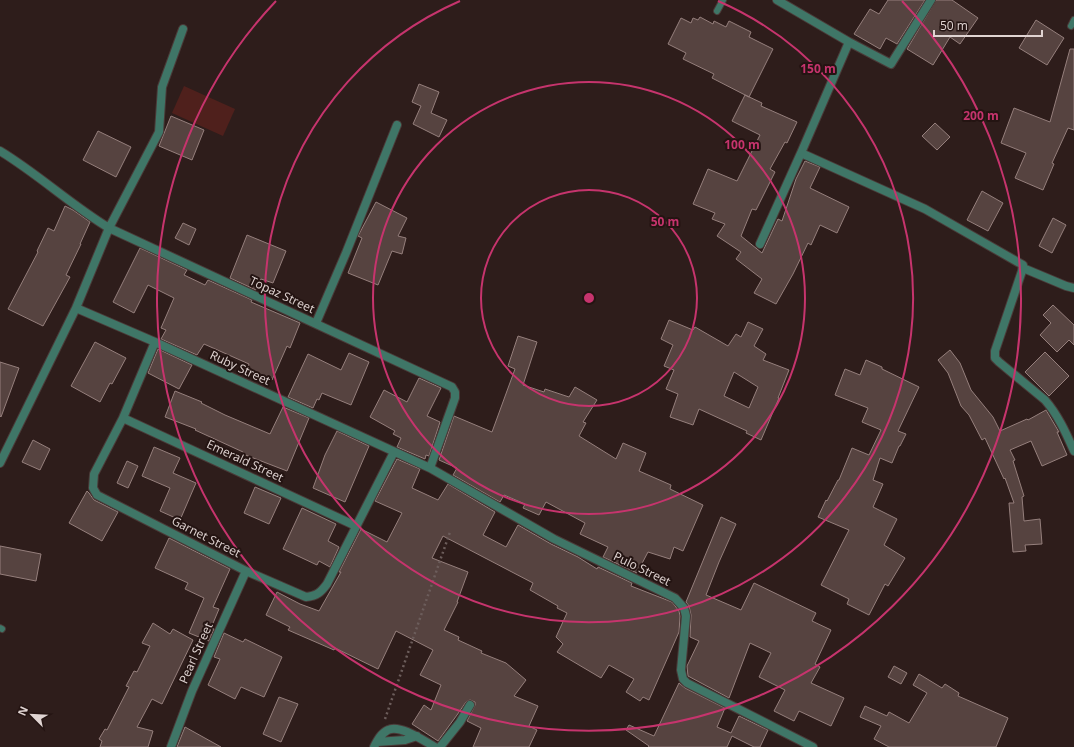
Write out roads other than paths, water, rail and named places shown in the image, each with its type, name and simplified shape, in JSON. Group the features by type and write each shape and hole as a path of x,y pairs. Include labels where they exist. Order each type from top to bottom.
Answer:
{"street":[{"path":"777,0 849,42 891,64 930,0"},
{"path":"0,463 76,308 109,228 159,132 162,87 182,29"},
{"path":"760,244 849,42"},
{"path":"316,324 397,124"},
{"name":"Topaz Street","path":"0,151 42,179 78,208 109,228 452,387 455,392 455,398 430,468"},
{"path":"801,153 925,209 1020,263 1023,265 1023,268 1074,288"},
{"path":"1023,268 995,352 995,358 1045,400 1057,414 1074,451"},
{"name":"Ruby Street","path":"76,308 155,342 394,452"},
{"path":"123,418 155,342"},
{"name":"Garnet Street","path":"123,418 94,474 93,488 97,495 246,571 306,597 314,596 323,589 356,526"},
{"name":"Emerald Street","path":"123,418 356,526"},
{"path":"356,526 394,452"},
{"name":"Pulo Street","path":"394,452 430,468 554,539 675,598 684,608 686,616 681,670 683,679 687,683 813,747"},
{"name":"Pearl Street","path":"171,747 192,691 246,571"},
{"path":"440,747 460,722 470,705"},
{"path":"377,742 387,730 392,728 417,736 435,747"},
{"path":"377,742 405,740 417,736"}],"lane":[{"path":"717,11 724,0"},
{"path":"1071,26 1074,20"}]}
